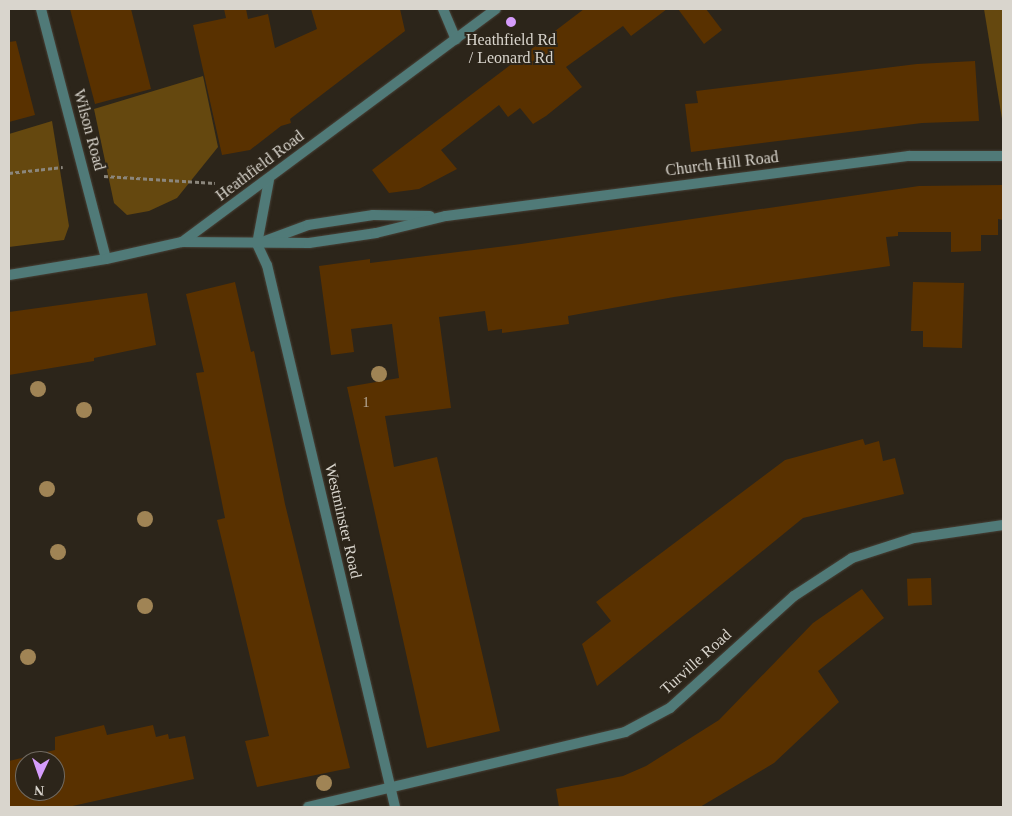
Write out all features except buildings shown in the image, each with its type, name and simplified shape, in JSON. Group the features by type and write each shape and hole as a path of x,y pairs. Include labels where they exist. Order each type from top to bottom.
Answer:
{"street":[{"name":"Wilson Road","path":"41,9 106,259"},
{"path":"443,9 456,39"},
{"name":"Heathfield Road","path":"9,274 106,259 182,242 269,180 496,9"},
{"name":"Church Hill Road","path":"257,244 309,243 376,233 446,216 909,156 1003,156"},
{"path":"182,242 257,244 269,180"},
{"name":"Church Hill Road","path":"257,244 308,225 373,216 446,216"},
{"name":"Westminster Road","path":"257,244 267,265 395,807"},
{"name":"Turville Road","path":"308,807 391,789 625,732 670,708 794,596 852,558 914,538 1003,525"}],"path":[{"path":"9,173 66,167"},
{"path":"104,176 215,183"}],"shaded area":[{"path":"984,9 1003,9 1003,125"},
{"path":"203,76 218,147 177,198 149,211 127,215 114,203 94,109"},
{"path":"52,121 69,226 64,240 9,247 9,134"}],"place":[{"name":"Heathfield Rd / Leonard Rd","path":"511,22"}]}
